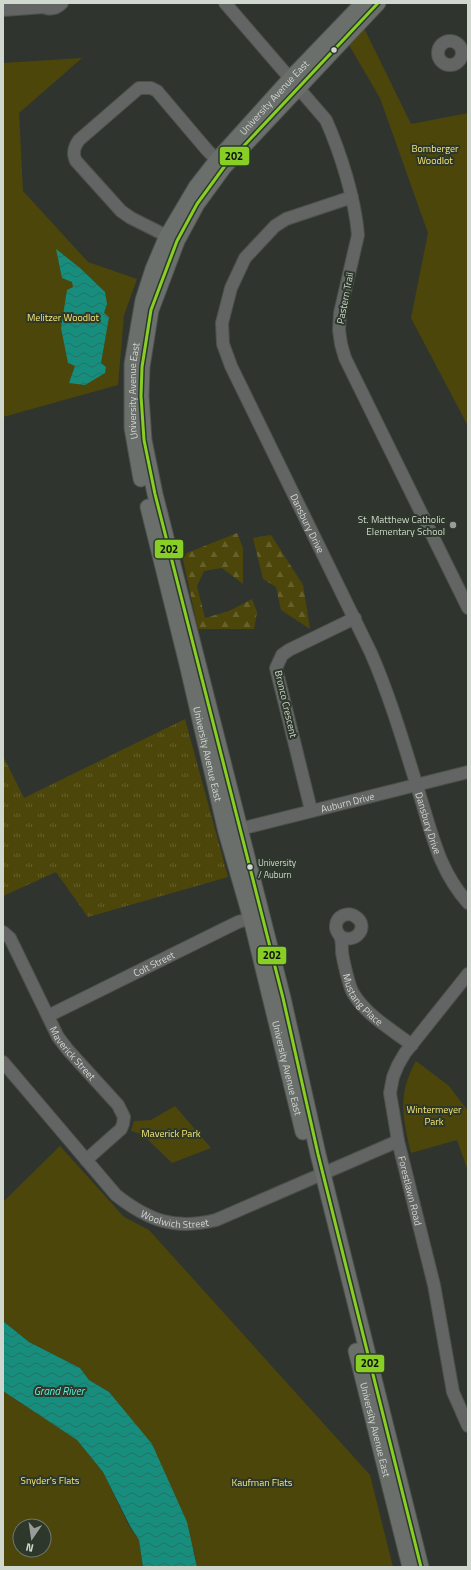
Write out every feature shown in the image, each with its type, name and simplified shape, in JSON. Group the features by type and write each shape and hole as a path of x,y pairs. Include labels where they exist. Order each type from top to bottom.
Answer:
{"main road":[{"name":"University Avenue East","path":"363,3 221,164 196,187 172,238 153,269 143,300 132,364 132,428 146,498 186,636 319,1175 410,1567"},
{"name":"University Avenue East","path":"294,83 378,3"},
{"name":"University Avenue East","path":"319,1175 421,1567"}],"street":[{"path":"3,10 42,5 50,9 62,3"},
{"name":"Pastern Trail","path":"225,3 326,120 334,138 352,197 358,235 340,313 339,330 341,344 363,394 468,608"},
{"path":"172,238 131,218 121,211 76,161 74,157 75,146 79,140 139,88 145,87 157,91 221,164"},
{"name":"Dansbury Drive","path":"352,197 286,219 274,226 245,258 231,288 222,323 224,344 231,366 354,618 381,677 417,784 436,849 445,870 463,889 468,903"},
{"name":"Bronco Crescent","path":"311,810 276,668 282,655 289,650 354,618"},
{"name":"Auburn Drive","path":"233,830 468,772"},
{"name":"Colt Street","path":"48,1016 238,922 256,917"},
{"name":"Maverick Street","path":"3,932 10,938 58,1037 118,1105 124,1117 121,1129 86,1160"},
{"name":"Mustang Place","path":"341,938 342,953 352,991 362,1006 412,1045"},
{"name":"Forestlawn Road","path":"468,974 398,1065 393,1077 390,1093 398,1141 434,1285 453,1392 468,1426"},
{"name":"Woolwich Street","path":"3,1062 116,1195 133,1209 159,1220 177,1224 192,1224 216,1220 398,1141"}],"green space":[{"name":"Bomberger Woodlot","path":"364,28 411,124 468,113 468,426 411,318 428,233 380,98 349,45"},
{"name":"Melitzer Woodlot","path":"82,58 19,113 23,191 88,262 137,279 124,315 118,385 3,417 3,63"},
{"path":"237,533 243,548 243,584 222,568 204,571 197,586 205,618 229,611 252,599 257,612 254,629 198,629 183,559 187,553"},
{"path":"271,535 303,585 310,629 281,610 276,587 263,579 253,538"},
{"path":"185,719 228,877 88,917 56,872 3,896 3,756 24,798"},
{"name":"Wintermeyer Park","path":"416,1061 449,1086 468,1111 468,1171 457,1140 411,1153 403,1106 406,1085"},
{"name":"Maverick Park","path":"175,1106 211,1148 172,1163 142,1134 131,1131 134,1121 151,1120"},
{"name":"Kaufman Flats","path":"60,1146 124,1217 149,1230 370,1475 393,1567 197,1567 194,1551 109,1392 89,1380 80,1368 29,1342 3,1321 3,1202"},
{"name":"Snyder's Flats","path":"3,1391 77,1440 103,1472 129,1526 139,1540 143,1567 3,1567"}],"water":[{"path":"56,249 80,268 105,292 107,304 104,313 109,317 101,363 106,367 105,373 85,385 69,383 75,366 68,363 61,328 67,290 73,287 72,282 62,278"},
{"name":"Grand River","path":"3,1321 29,1342 80,1368 89,1380 109,1392 152,1444 187,1522 197,1567 143,1567 139,1540 130,1526 103,1472 77,1440 3,1391"}],"transit line":[{"name":"202","path":"378,3 224,167 197,204 177,241 151,310 142,367 141,396 144,440 155,494 283,998 318,1154 421,1567"}],"place":[{"name":"St. Matthew Catholic Elementary School","path":"453,525"},
{"name":"University / Auburn","path":"250,867"}]}
